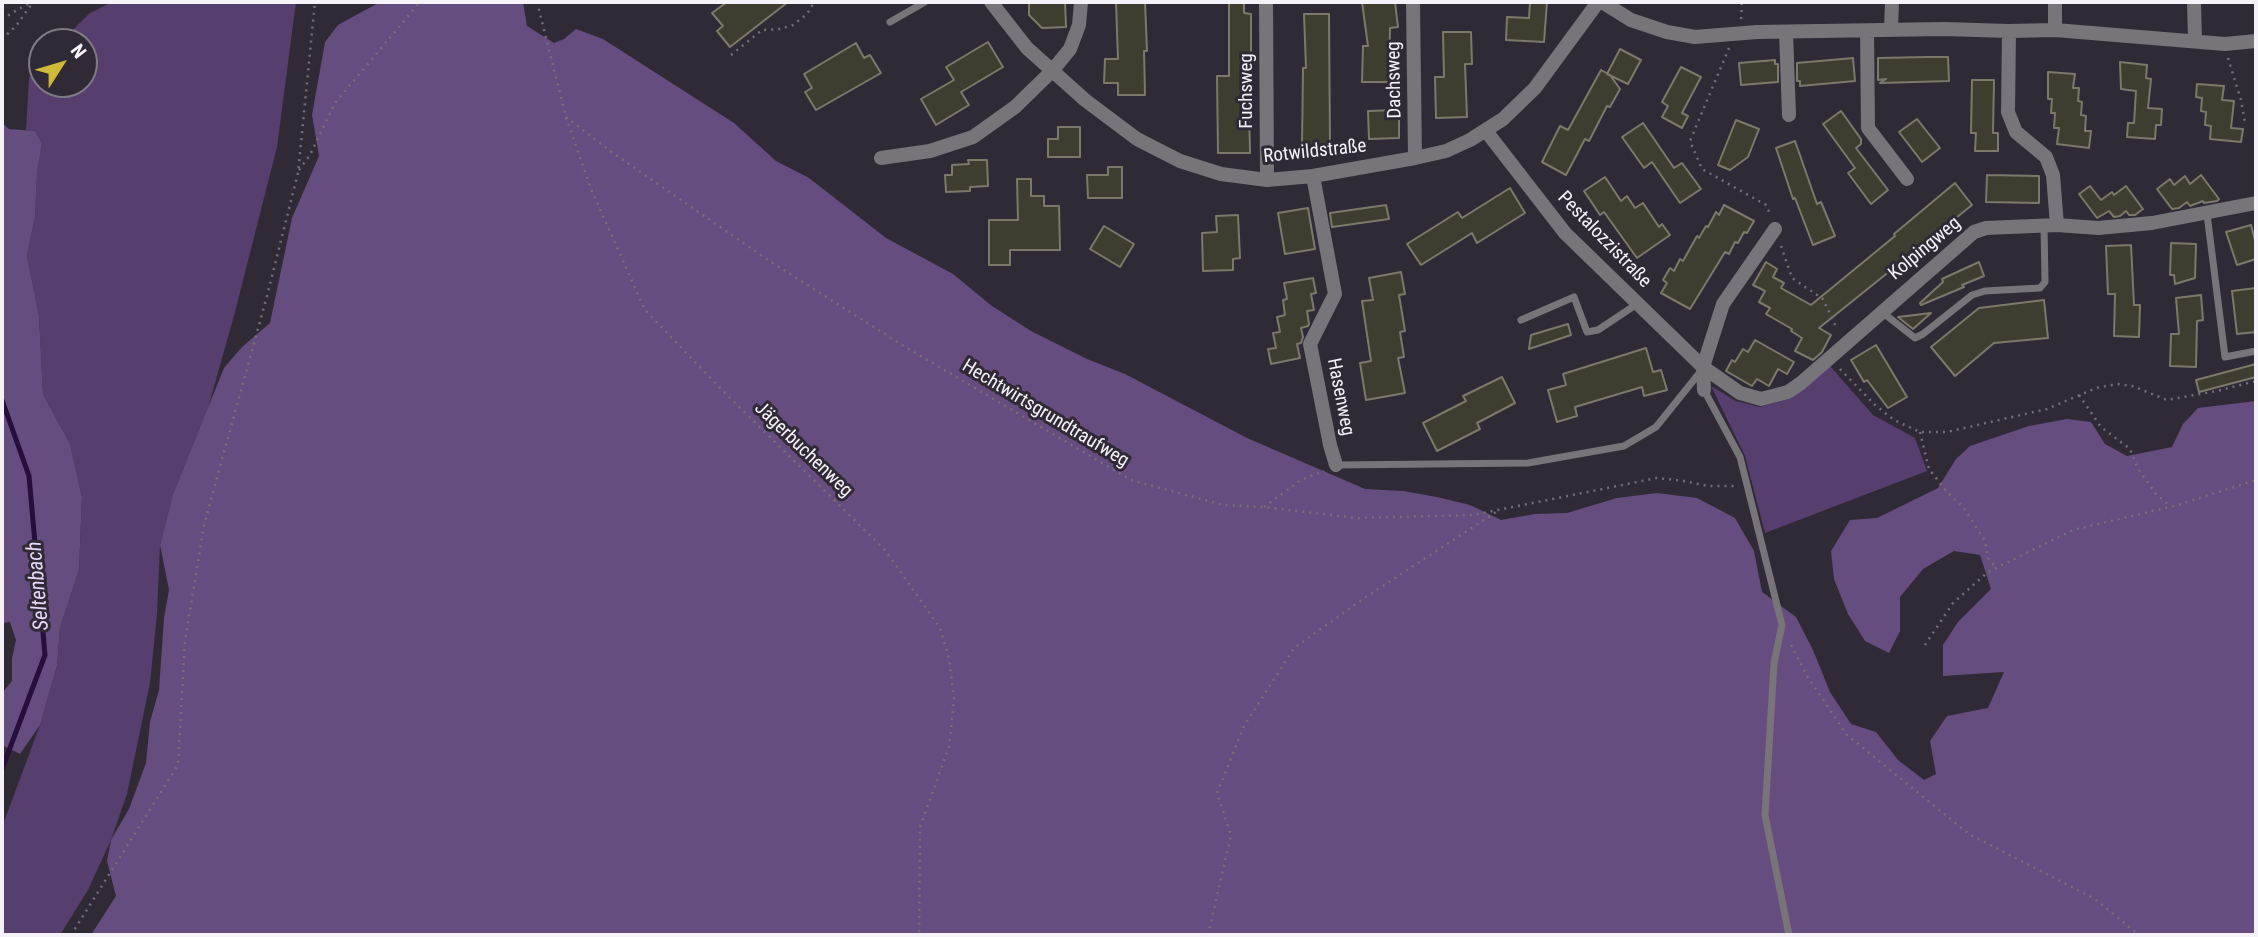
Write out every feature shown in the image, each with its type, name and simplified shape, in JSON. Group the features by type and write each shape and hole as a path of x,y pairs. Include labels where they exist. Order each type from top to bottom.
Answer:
{"street":[{"name":"Rotwildstraße","path":"991,2 1019,39 1052,71 1137,139 1180,161 1221,174 1267,180 1313,176 1415,158 1446,151 1486,131 1503,119 1535,88 1600,2"},
{"path":"881,158 930,151 973,136 1015,107 1070,49 1079,25 1081,2"},
{"name":"Fuchsweg","path":"1266,2 1267,180"},
{"name":"Dachsweg","path":"1413,2 1415,158"},
{"path":"1600,2 1631,20 1667,32 1696,37 1786,32 2054,30 2225,44 2256,41"},
{"path":"1891,30 1892,2"},
{"path":"2054,30 2055,2"},
{"path":"2194,2 2194,41"},
{"path":"1867,31 1868,128 1907,179"},
{"path":"2009,31 2008,112 2016,132 2046,157 2053,175 2051,225"},
{"path":"1786,32 1789,115"},
{"name":"Pestalozzistraße","path":"1486,131 1565,233 1703,368"},
{"name":"Hasenweg","path":"1313,176 1335,295 1310,344 1336,465"},
{"name":"Kolpingweg","path":"1703,368 1740,393 1761,399 1788,392 1974,232 1986,228 2051,225 2098,228 2152,223 2256,203"},
{"path":"1704,390 1703,368 1723,304 1775,229"}],"lane":[{"path":"890,22 925,2"},
{"path":"2207,214 2225,357 2256,351"},
{"path":"1882,312 1915,338 1972,295 1985,291 2040,288 2045,282 2051,225"},
{"path":"1521,320 1574,297 1587,332 1598,331 1637,304"},
{"path":"1336,465 1528,463 1624,446 1656,427 1703,368"},
{"path":"1704,390 1740,457 1782,625 1774,663 1765,815 1789,935"}],"path":[{"path":"2,19 32,2"},
{"path":"2,38 16,26 32,2"},
{"path":"71,935 178,765 185,641 204,525 298,173 315,2"},
{"path":"298,173 310,155 335,103 420,2"},
{"name":"Jägerbuchenweg","path":"537,2 566,117 592,189 645,310 723,391 885,550 940,628 949,658 954,699 949,747 920,827 919,935"},
{"path":"731,55 762,30 780,29 793,24 807,14 812,6 811,2"},
{"path":"1689,141 1736,33"},
{"path":"2225,44 2245,123"},
{"name":"Hechtwirtsgrundtraufweg","path":"566,117 613,153 768,260 907,348 1131,480 1223,505 1356,518 1473,515 1657,478 1708,486 1748,487"},
{"path":"1830,358 1875,405 1894,420 1920,432 1947,432 2047,409 2096,388 2117,384 2132,386 2167,400 2217,391 2256,380"},
{"path":"2079,395 2101,427 2130,449 2138,469 2156,494 2170,506"},
{"path":"1920,432 1929,470 1964,508 1985,541 1988,558 1997,569"},
{"path":"1265,507 1301,480 1336,465"},
{"path":"1925,645 1954,603 1987,572 2073,530 2170,506 2256,480"},
{"path":"1208,935 1231,835 1217,793 1244,726 1294,648 1366,597 1499,510"},
{"path":"1782,625 1807,676 1847,735 1969,834 2095,899 2139,935"}],"shaded area":[{"path":"112,2 296,2 277,147 208,408 173,494 160,545 150,683 127,794 111,840 88,890 60,935 2,935 2,827 40,725 57,666 60,628 79,570 82,497 70,444 43,394 39,316 27,256 35,216 42,143 35,131 26,130 28,95 28,98 98,98 98,28 74,28 90,13"},
{"path":"380,2 523,2 527,26 554,43 576,29 603,39 734,123 776,161 809,178 886,238 953,274 992,306 1031,331 1087,359 1125,374 1247,438 1365,489 1403,491 1437,497 1470,505 1501,520 1535,514 1567,513 1617,498 1657,493 1697,498 1735,518 1754,551 1762,592 1796,617 1830,692 1851,724 1876,732 1898,760 1924,780 1936,774 1930,741 1947,716 1988,708 2004,672 1943,676 1943,645 1958,622 1991,589 1980,555 1954,551 1923,569 1900,597 1900,631 1889,653 1865,641 1848,614 1834,579 1831,551 1850,520 1877,518 1938,488 1956,459 1970,446 2029,426 2067,419 2091,422 2105,444 2127,456 2172,447 2183,424 2198,408 2256,401 2256,935 91,935 116,896 107,861 111,840 129,809 146,763 150,722 159,690 164,618 169,590 160,545 173,494 224,368 242,347 270,323 292,218 319,156 312,115 325,42 338,25"},
{"path":"2,123 9,129 35,131 42,143 35,216 27,256 39,316 43,394 70,444 82,497 79,570 60,628 57,666 40,725 20,754 2,745 2,693 12,681 12,658 16,640 10,622 2,623"},
{"path":"1830,366 1873,415 1915,438 1927,471 1765,533 1745,456 1711,386 1736,401 1760,407 1792,398"}],"building":[{"path":"727,2 788,2 730,47 717,31 723,26 712,13"},
{"path":"1029,2 1065,2 1066,27 1042,28 1029,15"},
{"path":"1116,2 1145,2 1145,95 1118,95 1118,83 1104,83 1105,59 1118,59"},
{"path":"1229,2 1244,2 1244,13 1251,14 1251,63 1248,63 1250,153 1218,153 1217,76 1229,76"},
{"path":"1362,2 1395,2 1398,27 1390,28 1389,82 1362,82 1363,46 1368,46"},
{"path":"1530,2 1547,2 1544,42 1506,40 1507,17 1529,18"},
{"path":"1304,14 1329,14 1330,148 1302,148 1303,68 1306,68"},
{"path":"1443,32 1471,32 1472,64 1465,64 1467,117 1436,118 1435,77 1444,77"},
{"path":"988,42 1003,67 961,92 969,105 936,125 921,99 954,80 946,67"},
{"path":"856,43 864,58 870,55 881,73 816,110 805,92 812,88 804,74"},
{"path":"1620,49 1641,60 1628,84 1607,74"},
{"path":"1948,57 1949,81 1880,83 1886,79 1878,80 1878,58"},
{"path":"1853,58 1855,81 1800,86 1800,81 1797,81 1797,63"},
{"path":"1775,60 1775,64 1778,64 1778,82 1741,85 1739,63"},
{"path":"2120,62 2147,65 2146,78 2151,79 2148,108 2162,109 2161,125 2156,125 2155,139 2127,137 2128,123 2134,123 2136,91 2121,89"},
{"path":"1681,67 1701,77 1682,113 1688,116 1682,128 1662,117 1668,106 1662,102"},
{"path":"1601,70 1610,75 1620,89 1610,107 1607,106 1589,141 1585,139 1566,175 1542,162 1560,126 1568,130"},
{"path":"2048,72 2075,74 2073,88 2079,88 2081,115 2086,116 2085,131 2091,131 2089,148 2057,144 2059,128 2054,128 2055,113 2051,113 2052,99 2048,99"},
{"path":"1972,80 1994,80 1993,133 1998,133 1998,151 1975,151 1976,133 1971,133"},
{"path":"2197,84 2224,86 2222,100 2234,101 2231,128 2243,129 2241,142 2210,139 2211,126 2205,125 2206,112 2201,111 2202,98 2196,97"},
{"path":"1399,110 1399,138 1369,139 1368,111"},
{"path":"1841,111 1861,139 1861,144 1856,148 1888,190 1871,204 1848,173 1855,168 1823,124"},
{"path":"1917,119 1940,148 1922,162 1899,132"},
{"path":"1736,120 1759,129 1748,157 1730,170 1718,165"},
{"path":"1643,123 1674,168 1682,163 1701,189 1680,203 1652,162 1644,168 1622,137"},
{"path":"1058,127 1080,127 1080,157 1048,157 1048,139 1058,139"},
{"path":"1795,141 1817,204 1821,202 1835,236 1813,245 1795,198 1793,199 1776,148"},
{"path":"968,160 987,160 988,186 970,187 970,191 946,192 945,175 952,175 952,165 969,164"},
{"path":"1108,167 1122,167 1122,198 1088,198 1087,175 1108,175"},
{"path":"1987,175 2039,176 2039,203 1986,202"},
{"path":"2201,175 2219,199 2217,201 2203,201 2190,206 2187,202 2172,209 2157,189 2170,179 2174,185 2185,176 2190,184"},
{"path":"1605,177 1621,201 1627,196 1635,208 1643,203 1659,227 1662,224 1670,235 1637,258 1604,212 1600,215 1584,191"},
{"path":"1017,179 1031,179 1031,196 1044,196 1044,206 1059,206 1060,250 1010,250 1010,265 989,265 989,220 1018,220"},
{"path":"1955,183 1972,205 1819,328 1831,335 1822,352 1813,360 1795,351 1802,338 1766,314 1770,308 1759,302 1765,291 1753,285 1766,262 1777,269 1773,277 1784,283 1781,288 1811,305"},
{"path":"2090,186 2101,200 2126,186 2143,209 2135,215 2129,215 2126,211 2114,217 2109,211 2097,218 2079,194"},
{"path":"1510,188 1525,213 1477,243 1472,233 1421,265 1407,244 1458,212 1462,218"},
{"path":"1386,205 1389,219 1332,227 1330,213"},
{"path":"1724,205 1754,221 1738,243 1735,242 1729,254 1725,252 1690,309 1661,293 1667,283 1663,280 1670,268 1674,271 1680,259 1683,261 1697,236 1699,238 1716,212 1719,215"},
{"path":"1308,208 1315,249 1285,254 1278,213"},
{"path":"1238,215 1240,258 1233,259 1233,270 1203,271 1202,233 1217,232 1216,216"},
{"path":"2251,225 2256,244 2256,259 2237,265 2226,232"},
{"path":"1104,226 1134,244 1120,267 1090,249"},
{"path":"2171,243 2196,244 2195,278 2175,284 2174,275 2170,275"},
{"path":"2131,245 2134,305 2140,305 2139,337 2114,336 2115,294 2108,294 2106,246"},
{"path":"1979,262 1984,276 1921,305 1920,303 1943,282 1942,279"},
{"path":"1401,272 1405,294 1399,295 1405,331 1400,332 1404,357 1398,358 1405,393 1366,400 1360,363 1371,361 1362,301 1373,300 1369,278"},
{"path":"1313,278 1316,293 1311,294 1314,310 1307,311 1309,324 1301,328 1303,337 1301,343 1297,344 1300,358 1271,364 1268,349 1276,348 1273,333 1280,332 1277,317 1285,315 1283,300 1287,299 1284,283"},
{"path":"2256,288 2256,332 2237,334 2232,291"},
{"path":"2201,295 2203,320 2197,321 2196,367 2170,366 2171,334 2179,334 2176,298"},
{"path":"2044,300 2048,338 1994,343 1955,376 1931,347 1979,308"},
{"path":"1931,313 1913,329 1898,317"},
{"path":"1568,324 1571,335 1529,349 1531,335"},
{"path":"1755,340 1794,362 1787,374 1778,369 1769,386 1757,379 1752,386 1726,371 1732,360 1735,362 1743,349 1748,352"},
{"path":"1876,345 1907,397 1888,408 1867,380 1864,382 1851,360"},
{"path":"1646,348 1653,372 1661,370 1667,390 1644,396 1642,387 1575,407 1577,416 1557,422 1548,390 1566,385 1563,374"},
{"path":"2256,364 2256,377 2199,392 2196,380"},
{"path":"1502,377 1515,403 1477,423 1480,429 1437,451 1423,423 1466,401 1463,396"}],"waterway":[{"name":"Seltenbach","path":"2,400 29,476 45,655 2,769"}]}
